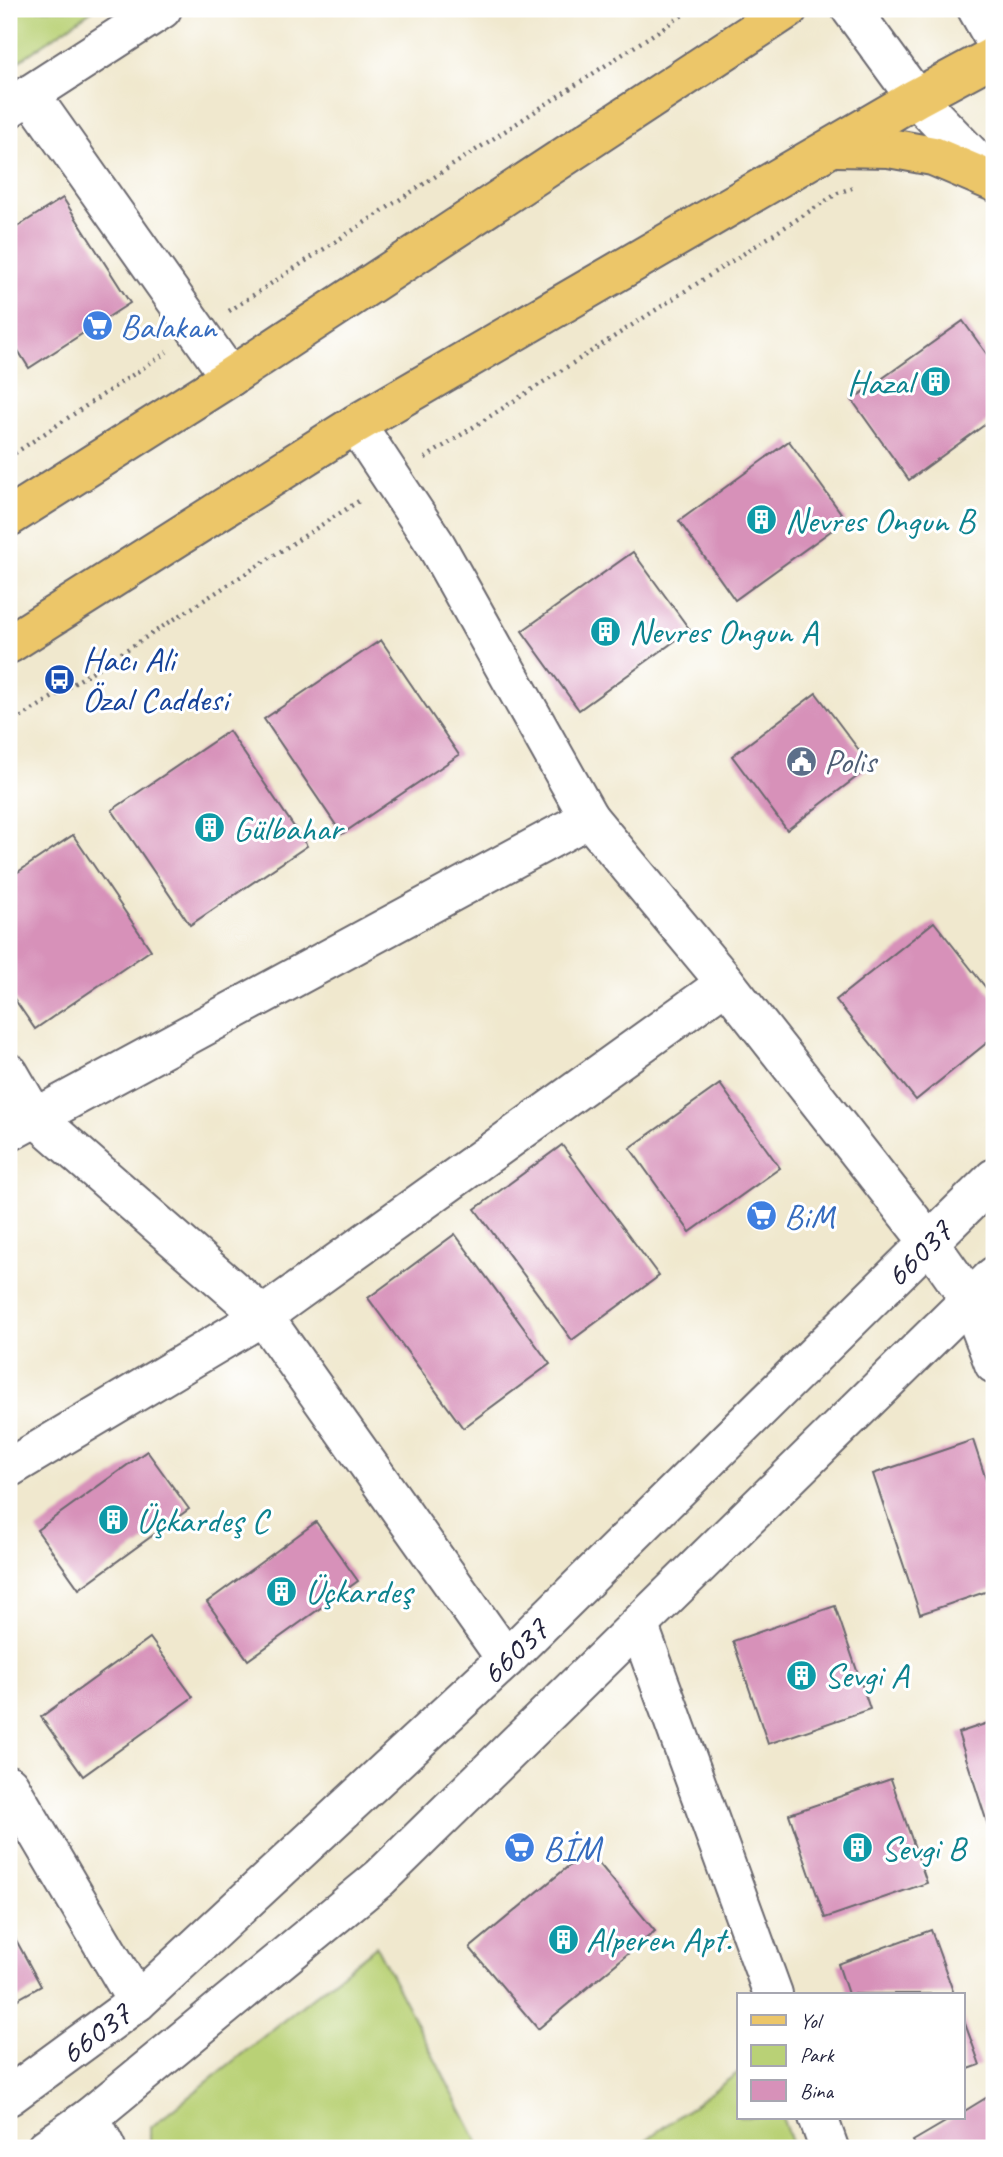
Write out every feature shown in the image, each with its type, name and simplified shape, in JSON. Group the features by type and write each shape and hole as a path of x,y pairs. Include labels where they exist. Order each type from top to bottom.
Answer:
{"main road":[{"path":"9,516 230,377 755,22 788,9"},
{"path":"9,644 356,424 916,98 994,56"},
{"path":"835,147 889,148 933,156 994,181"}],"street":[{"path":"162,9 19,101 230,377"},
{"path":"851,9 916,98 994,181"},
{"path":"977,9 994,39"},
{"path":"356,424 442,557 589,818 726,983 929,1242 982,1288 994,1364"},
{"path":"21,1124 589,818"},
{"path":"9,1468 263,1316 726,983"},
{"path":"9,1073 21,1124 263,1316 506,1659"},
{"name":"66037","path":"9,2096 137,2002 506,1659 994,1178"},
{"name":"66037","path":"46,2148 98,2133 380,1878 982,1288"},
{"path":"639,1626 773,1993"},
{"path":"9,1785 137,2002"},
{"path":"818,2118 829,2148"}],"path":[{"path":"9,457 197,331 692,9"},
{"path":"9,725 838,193 862,184"}],"green space":[{"path":"9,9 94,9 9,68"},
{"path":"376,1946 481,2148 150,2148 150,2128"},
{"path":"737,2073 737,2118 782,2118 793,2148 635,2148"}],"building":[{"path":"63,198 130,303 29,368 9,336 9,232"},
{"name":"Hazal","path":"963,321 994,364 994,418 909,480 852,400"},
{"name":"Nevres Ongun B","path":"789,441 846,520 735,600 679,521"},
{"name":"Nevres Ongun A","path":"633,552 690,630 579,710 522,631"},
{"path":"381,640 459,755 342,834 264,719"},
{"name":"Polis","path":"816,693 871,766 787,830 732,756"},
{"name":"Gülbahar","path":"229,731 307,846 190,925 112,810"},
{"path":"73,835 151,950 35,1029 9,991 9,878"},
{"path":"934,922 994,998 994,1037 916,1100 836,1000"},
{"path":"720,1084 780,1168 690,1232 630,1148"},
{"path":"562,1145 659,1276 572,1340 475,1209"},
{"path":"455,1234 550,1364 463,1428 368,1298"},
{"path":"973,1440 994,1504 994,1589 920,1614 873,1474"},
{"name":"Üçkardeş C","path":"147,1451 189,1509 79,1589 37,1530"},
{"name":"Üçkardeş","path":"316,1522 358,1581 248,1660 207,1602"},
{"name":"Sevgi A","path":"835,1606 870,1709 768,1744 733,1641"},
{"path":"150,1638 193,1697 83,1776 41,1717"},
{"path":"994,1721 994,1844 958,1733"},
{"name":"Sevgi B","path":"891,1779 927,1883 825,1918 789,1814"},
{"name":"Alperen Apt.","path":"588,1850 655,1931 538,2029 470,1948"},
{"path":"9,1927 41,1986 9,2004"},
{"path":"931,1930 954,1993 848,1993 838,1964"},
{"path":"964,2021 980,2065 964,2071"},
{"path":"994,2093 994,2148 917,2148 913,2141 952,2118 964,2118 964,2111"}],"place":[{"name":"Balakan","path":"97,326"},
{"name":"Hazal","path":"936,382"},
{"name":"Nevres Ongun B","path":"762,520"},
{"name":"Nevres Ongun A","path":"606,631"},
{"name":"Hacı Ali Özal Caddesi","path":"59,679"},
{"name":"Polis","path":"801,761"},
{"name":"Gülbahar","path":"210,828"},
{"name":"BiM","path":"761,1216"},
{"name":"Üçkardeş C","path":"113,1520"},
{"name":"Üçkardeş","path":"282,1591"},
{"name":"Sevgi A","path":"801,1675"},
{"name":"BİM","path":"520,1848"},
{"name":"Sevgi B","path":"858,1848"},
{"name":"Alperen Apt.","path":"563,1939"}]}
